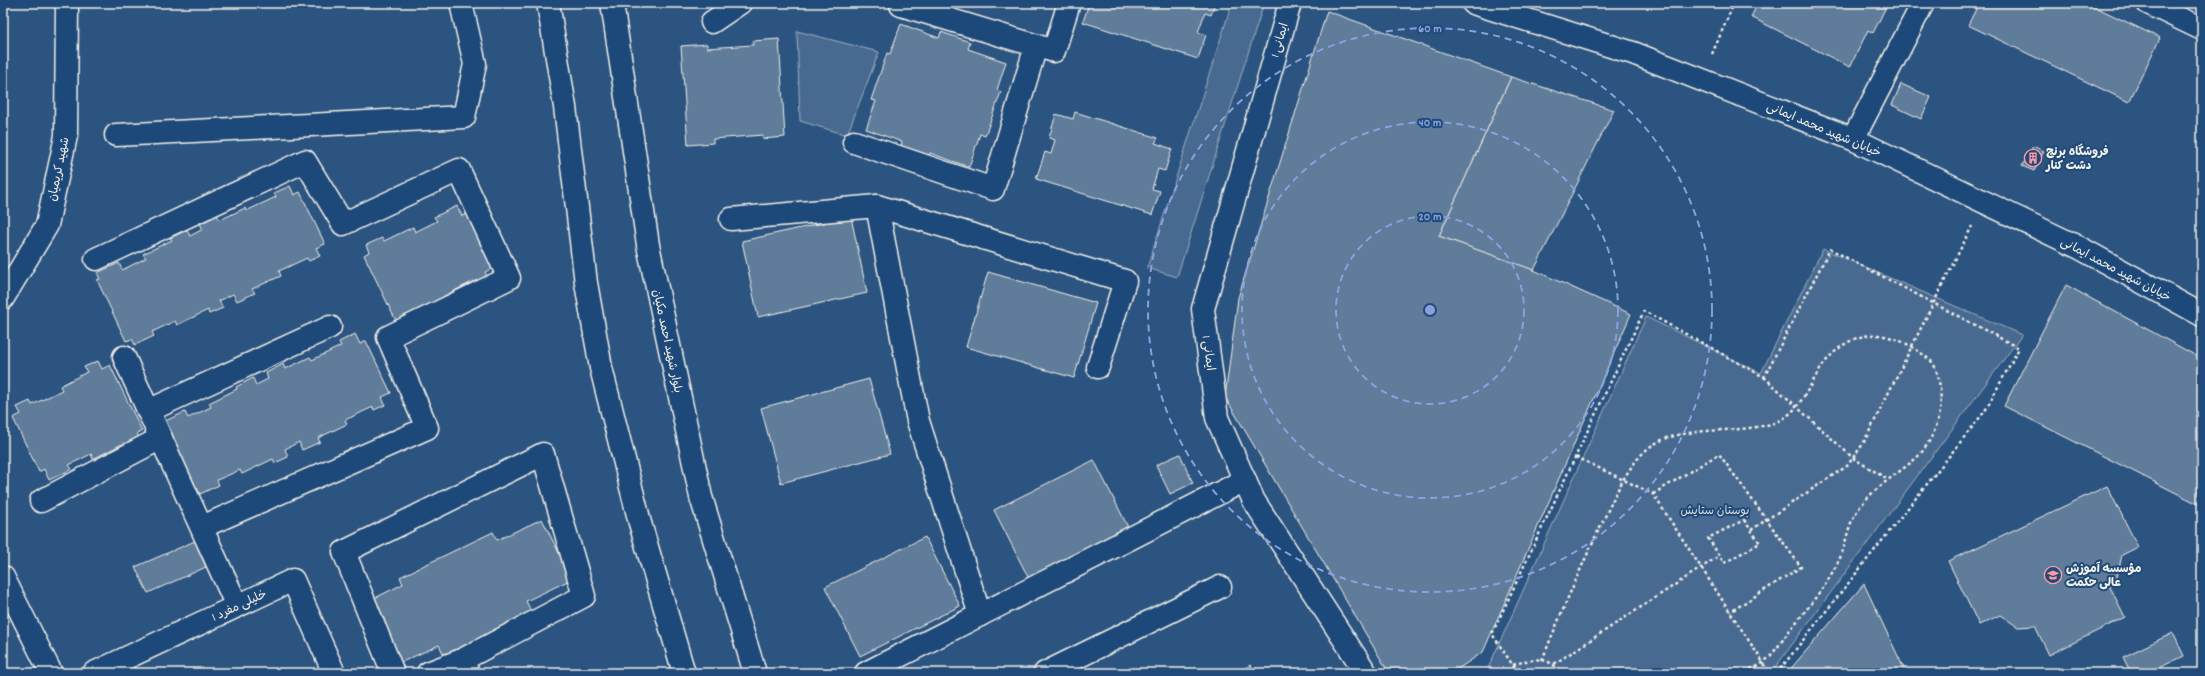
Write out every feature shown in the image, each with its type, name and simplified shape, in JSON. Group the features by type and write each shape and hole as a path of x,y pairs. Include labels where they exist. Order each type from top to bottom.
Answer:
{"street":[{"name":"شهید کریمیان","path":"3,298 46,225 63,151 66,136 67,3"},
{"path":"116,135 464,117 475,64 461,3"},
{"path":"548,3 565,107 586,283 601,368 640,523 684,673"},
{"name":"بلوار شهید احمد مکیان","path":"612,3 648,245 700,489 755,673"},
{"path":"712,22 740,3"},
{"path":"899,4 1054,51 1069,3"},
{"name":"ایمانی 1","path":"1290,3 1203,309 1217,418 1254,501 1366,673"},
{"name":"خیابان شهید محمد ایمانی","path":"1473,3 1633,53 1853,139 1983,203 2080,248 2202,315"},
{"path":"1853,139 1923,3"},
{"path":"2148,3 2202,29"},
{"path":"854,142 993,189 1036,46"},
{"path":"96,259 305,161 343,224 459,170 509,278 388,337 427,428 202,527"},
{"path":"877,206 918,421 980,615"},
{"path":"731,219 877,206 1125,281 1098,367"},
{"path":"148,411 330,327"},
{"path":"124,357 237,606"},
{"path":"41,501 161,438"},
{"path":"393,673 344,552 544,454 584,596 465,666 428,673"},
{"path":"866,673 1245,480"},
{"path":"3,577 51,673"},
{"name":"خلیلی مفرد 1","path":"94,673 292,580 334,673"},
{"path":"1045,673 1220,587"}],"path":[{"path":"1700,79 1734,3"},
{"path":"1752,530 1847,466 1863,444 1935,304 1983,203"},
{"path":"1764,377 1830,249 2019,348 1985,411 1777,673"},
{"path":"1518,673 1492,634 1644,311 1764,377 1853,458 1887,480"},
{"path":"1542,660 1579,569 1623,479 1645,451 1672,436 1700,432 1754,428 1778,422 1796,407 1826,361 1851,339 1870,335 1889,336 1913,346 1934,364 1940,388 1940,411 1933,435 1917,458 1887,480 1862,503 1851,522 1840,557 1826,585 1764,663 1739,673"},
{"path":"1653,494 1719,454 1768,519 1801,567 1730,612"},
{"path":"1576,457 1653,494 1770,673"},
{"path":"1744,520 1760,543 1724,563 1719,556 1708,538 1744,520"},
{"path":"1554,664 1719,556"},
{"path":"1513,665 1533,658 1554,664 1562,673"}],"green space":[{"path":"1232,3 1264,3 1177,277 1147,268"},
{"path":"797,31 879,52 847,135 800,121"},
{"name":"بوستان ستایش","path":"1823,249 2022,335 1771,673 1486,673 1646,317 1761,373"}],"building":[{"path":"1089,3 1215,3 1211,15 1205,13 1198,32 1206,35 1198,59 1083,22"},
{"path":"1758,3 1888,3 1873,33 1868,30 1850,67 1751,17"},
{"path":"1979,3 2087,3 2160,38 2129,102 1968,25"},
{"path":"1327,11 1511,77 1439,236 1527,267 1631,314 1483,652 1452,673 1389,673 1225,397 1238,298"},
{"path":"901,24 939,38 941,32 970,42 968,49 1006,62 997,90 1001,92 985,136 980,134 969,167 930,153 928,157 901,147 902,142 866,129 876,101 871,100 887,53 890,54"},
{"path":"779,39 785,137 763,139 763,135 713,139 713,143 688,145 681,46 707,44 707,48 753,45 753,41"},
{"path":"1511,77 1614,110 1534,270 1439,236"},
{"path":"1901,84 1931,97 1921,119 1892,105"},
{"path":"1075,112 1158,138 1155,143 1172,149 1165,171 1158,169 1152,189 1160,191 1152,215 1036,179 1045,152 1051,154 1055,140 1049,138 1056,114 1073,119"},
{"name":"فروشگاه برنج دشت کنار","path":"2033,146 2044,151 2034,171 2022,166"},
{"path":"290,186 294,195 300,192 325,244 316,248 320,256 309,261 307,258 279,271 281,276 252,289 255,293 237,301 233,294 219,301 223,308 209,314 208,310 177,325 175,321 152,332 154,336 135,345 132,339 126,341 97,280 100,279 97,273 119,263 122,270 146,258 143,254 172,240 170,238 187,230 190,236 203,229 200,224 217,215 220,220 245,208 246,211 276,197 274,193"},
{"path":"457,206 462,216 467,214 493,268 485,272 488,279 476,285 474,281 444,296 446,300 408,325 404,317 396,321 364,255 369,252 366,245 382,238 384,241 413,227 415,232 437,221 434,217"},
{"path":"851,217 867,293 758,317 742,241"},
{"path":"988,272 1096,303 1074,378 966,347"},
{"path":"2066,285 2202,359 2202,506 2004,406"},
{"path":"355,334 360,344 366,341 391,393 382,397 385,405 374,410 373,407 345,420 347,424 318,438 320,442 302,450 299,442 285,449 288,457 275,463 273,459 242,474 240,470 217,480 219,485 200,494 197,488 192,490 163,422 185,412 188,418 211,407 209,403 237,389 236,387 253,378 256,385 268,379 266,373 283,364 285,369 310,357 312,360 341,346 339,342"},
{"path":"98,361 102,369 110,365 142,431 137,433 140,440 123,448 122,444 93,459 91,454 69,465 72,469 49,480 44,469 39,472 13,418 21,414 17,407 30,401 32,405 62,390 60,386 87,372 84,367"},
{"path":"869,379 890,454 781,483 761,408"},
{"path":"1180,454 1193,483 1170,494 1156,465"},
{"path":"1094,460 1129,529 1029,579 994,510"},
{"path":"2107,486 2138,547 2122,555 2117,577 2110,587 2125,617 2049,655 2035,626 2018,627 2000,615 1979,625 1948,561"},
{"path":"542,519 572,579 526,601 532,613 444,655 439,645 393,666 363,604 403,584 400,577 493,532 497,540"},
{"path":"925,537 960,606 860,656 825,587"},
{"path":"195,541 206,567 148,593 135,567"},
{"path":"1864,584 1906,673 1787,673"},
{"path":"2173,633 2184,656 2148,673 2131,673 2123,657"},
{"path":"1251,665 1255,673 1234,673"}],"place":[{"name":"فروشگاه برنج دشت کنار","path":"2033,158"},
{"name":"مؤسسه آموزش عالی حکمت","path":"2053,575"}]}
